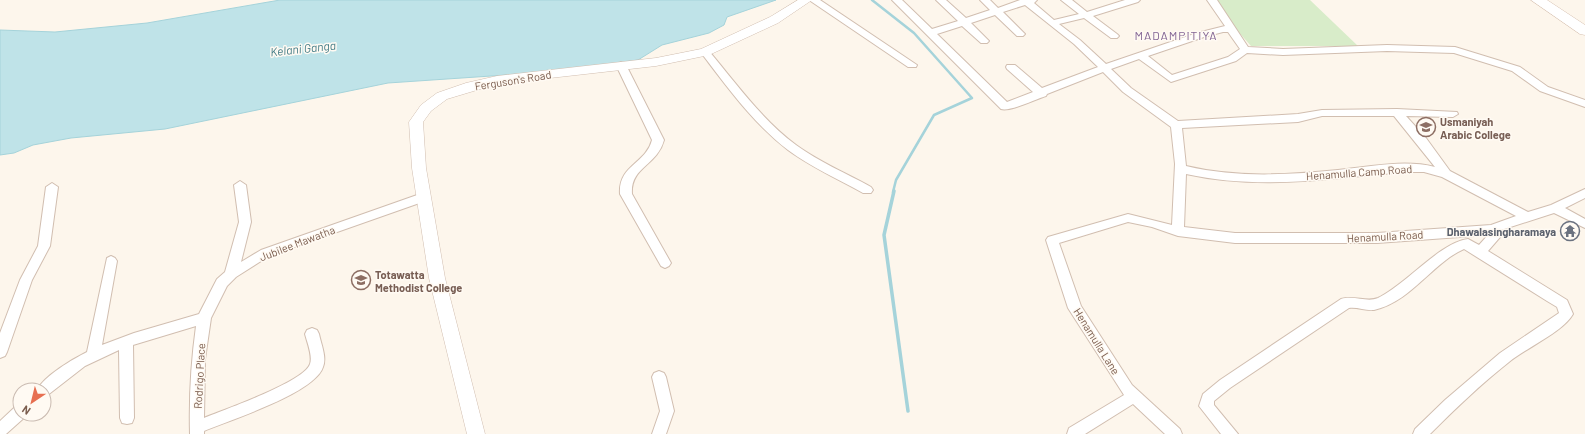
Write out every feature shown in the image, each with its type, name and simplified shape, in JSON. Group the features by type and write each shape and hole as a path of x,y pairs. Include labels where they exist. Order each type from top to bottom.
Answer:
{"main road":[{"path":"1538,0 1585,31"}],"street":[{"name":"Ferguson's Road","path":"476,434 437,278 419,168 416,122 426,108 442,96 471,86 497,80 678,59 705,52 774,20 806,0"},
{"path":"814,0 912,64"},
{"path":"897,0 1005,107 1042,94 1083,75 1105,67 1210,32 1231,29"},
{"path":"941,0 984,41"},
{"path":"985,0 1020,34"},
{"path":"930,33 1028,0 1052,23 1077,42 1105,67 1131,94 1176,125 1298,118 1322,113 1397,112 1453,114"},
{"path":"1066,0 1114,36"},
{"path":"1052,23 1086,15 1135,0"},
{"path":"1212,0 1245,50"},
{"path":"1140,55 1171,79 1232,59 1245,50 1283,52 1337,49 1456,50 1516,69 1544,89 1585,104"},
{"path":"705,52 741,96 779,137 805,155 867,190"},
{"path":"621,66 658,140 658,149 651,158 636,168 627,177 624,186 643,226 665,263"},
{"path":"1011,67 1042,94"},
{"path":"1397,112 1422,140 1446,174"},
{"path":"1176,125 1180,169 1178,231"},
{"name":"Henamulla Camp Road","path":"1180,169 1203,175 1256,180 1402,168 1424,168 1446,174 1527,217"},
{"path":"231,274 245,222 240,185"},
{"path":"0,352 26,280 44,246 52,187"},
{"name":"Henamulla Road","path":"1178,231 1235,238 1377,238 1490,229 1555,208 1585,193"},
{"name":"Jubilee Mawatha","path":"204,318 222,283 243,265 265,253 424,197"},
{"path":"1555,208 1585,224"},
{"name":"Henamulla Lane","path":"1175,434 1127,389 1075,308 1052,240 1128,218 1153,223 1178,231"},
{"path":"1480,251 1495,236 1490,229"},
{"path":"1231,434 1220,424 1206,406 1208,398 1225,384 1346,303 1354,301 1370,305 1381,302 1420,276 1462,244 1468,244 1562,304 1566,314 1562,320 1505,357 1450,404 1420,434"},
{"path":"93,355 111,261"},
{"path":"52,384 72,368 93,355 126,342 204,318"},
{"name":"Rodrigo Place","path":"197,430 196,394 198,359 204,318"},
{"path":"197,430 298,383 306,377 316,367 317,362 312,334"},
{"path":"126,342 127,418"},
{"path":"659,377 667,411 659,434"},
{"path":"1074,433 1134,396"},
{"path":"0,430 12,419"}],"green space":[{"path":"1210,0 1310,0 1358,46 1251,46"}],"water":[{"name":"Kelani Ganga","path":"280,0 776,0 727,17 724,25 709,33 662,45 638,60 565,71 388,83 165,129 71,138 33,145 14,153 0,155 0,30 55,32 147,23"}],"waterway":[{"path":"872,0 914,33 972,98 934,115 896,180 893,192"},
{"path":"894,191 884,235 908,411"}],"place":[{"name":"Usmaniyah Arabic College","path":"1426,127"},
{"name":"Dhawalasingharamaya","path":"1570,231"},
{"name":"Totawatta Methodist College","path":"361,280"}],"district":[{"name":"MADAMPITIYA","path":"1176,35"}]}
